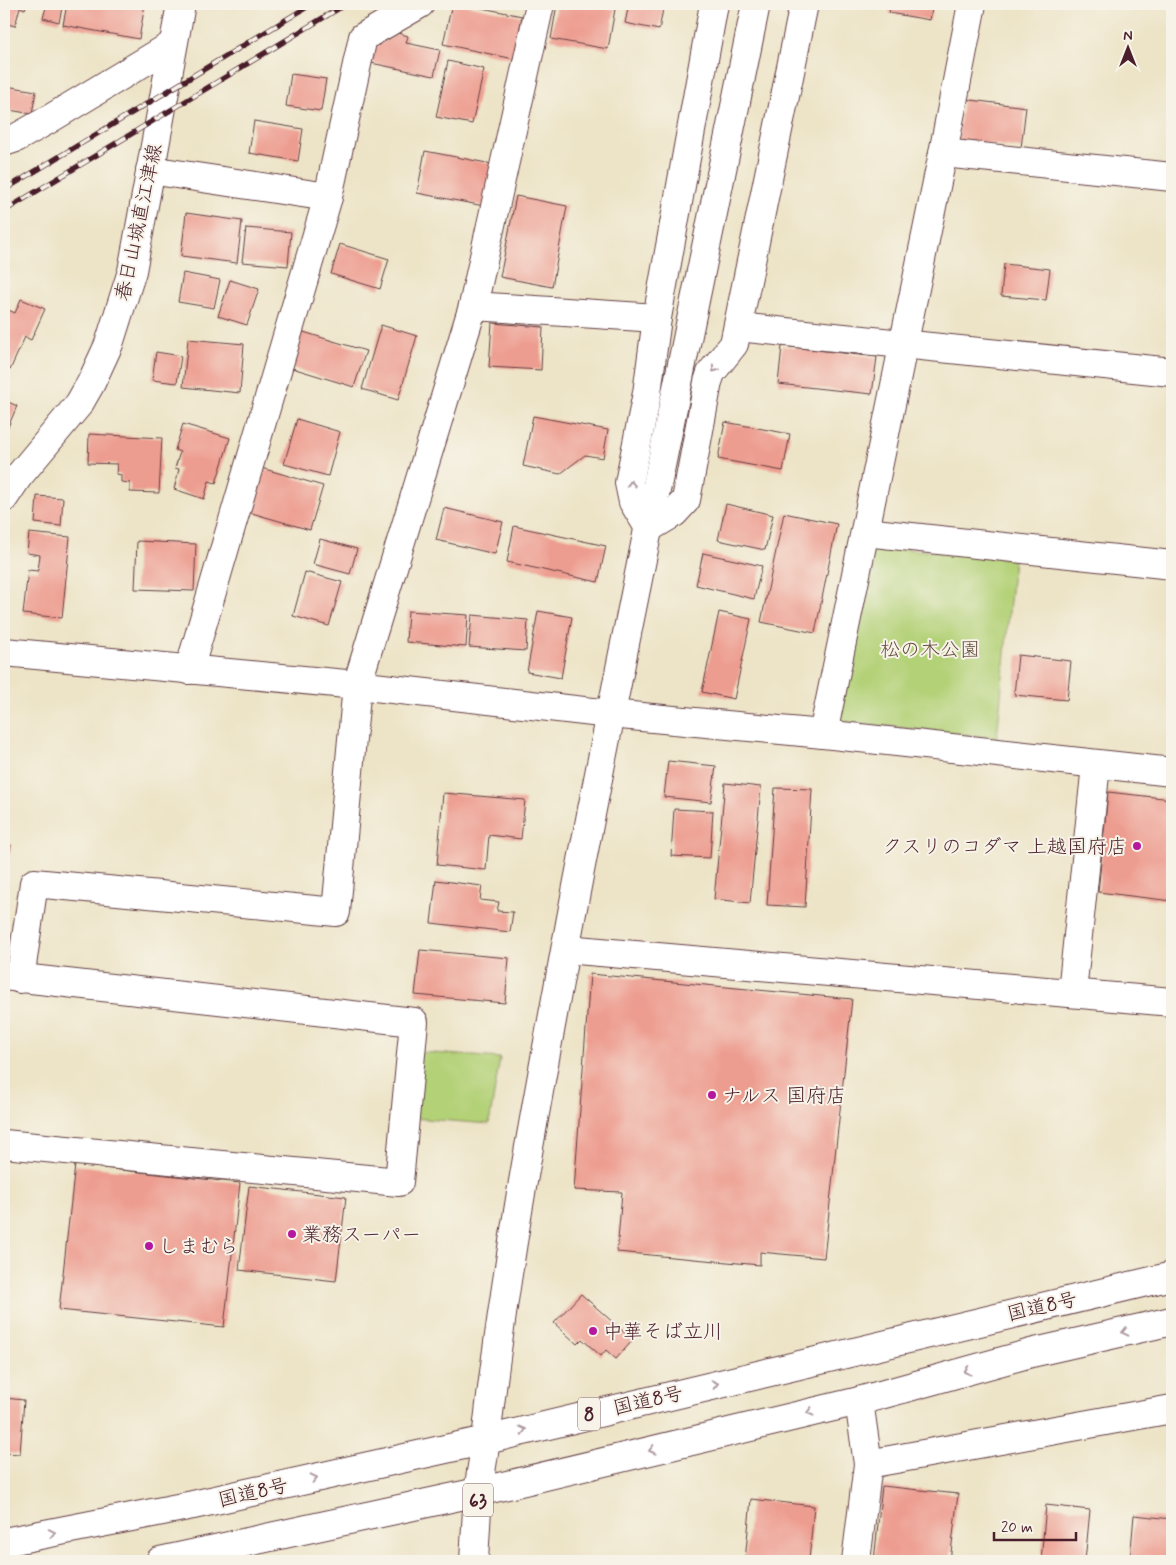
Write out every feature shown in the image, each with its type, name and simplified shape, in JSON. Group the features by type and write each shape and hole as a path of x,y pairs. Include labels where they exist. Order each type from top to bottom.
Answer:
{"main road":[{"name":"春日山城直江津線","path":"4,498 18,477 78,404 91,383 109,344 132,270 181,4"},
{"path":"189,670 328,197 363,37 420,4"},
{"path":"4,1144 399,1182 414,1022 12,978 34,883 336,912 357,685 473,306 540,4"},
{"path":"649,528 633,502 629,483 647,392 657,318 714,4"},
{"path":"486,1440 494,1365 522,1178 610,714 756,4"},
{"path":"649,528 674,513 686,500 708,382 711,373 734,344 804,4"},
{"path":"823,734 972,4"},
{"path":"4,142 16,138 48,120 172,46"},
{"path":"943,153 1172,177"},
{"path":"150,170 328,197"},
{"path":"473,306 657,318"},
{"path":"738,327 1172,372"},
{"path":"865,532 1172,565"},
{"path":"4,652 357,685 610,714 823,734 1172,772"},
{"path":"1072,992 1096,765"},
{"path":"566,949 1172,1002"},
{"name":"国道8号","path":"4,1542 193,1505 486,1440 964,1324 1172,1276"},
{"path":"160,1561 478,1492 859,1401 1030,1353 1172,1321"},
{"path":"856,1561 868,1464 859,1401"},
{"path":"868,1464 1172,1408"},
{"name":"63","path":"474,1561 478,1492 486,1440"}],"green space":[{"name":"松の木公園","path":"873,546 1014,559 997,738 838,721"},
{"path":"419,1052 500,1058 489,1124 412,1118"}],"building":[{"path":"4,4 27,4 25,9 20,7 15,26 4,23"},
{"path":"47,4 63,4 59,22 43,18"},
{"path":"67,4 145,4 139,39 63,25"},
{"path":"452,4 462,4 522,16 514,59 443,44"},
{"path":"557,4 585,4 615,9 608,49 551,39"},
{"path":"629,4 664,4 659,30 625,23"},
{"path":"891,4 933,4 930,20 889,13"},
{"path":"398,33 408,36 406,43 440,50 434,76 371,63 374,48"},
{"path":"448,61 484,69 472,124 436,117"},
{"path":"291,74 326,79 321,111 286,106"},
{"path":"6,86 36,91 32,114 4,109"},
{"path":"963,99 1026,107 1021,148 958,140"},
{"path":"254,121 303,129 298,161 249,153"},
{"path":"425,151 492,164 484,206 417,193"},
{"path":"516,196 567,206 552,287 500,277"},
{"path":"186,213 242,221 237,263 181,256"},
{"path":"246,228 291,232 288,266 242,262"},
{"path":"340,244 389,259 380,289 331,274"},
{"path":"1004,264 1050,269 1046,300 1001,296"},
{"path":"183,273 220,280 214,308 178,302"},
{"path":"230,280 259,289 247,325 218,316"},
{"path":"21,299 45,309 31,340 25,337 10,370 4,367 4,308 15,313"},
{"path":"492,323 543,327 541,370 489,367"},
{"path":"381,325 417,336 398,400 362,389"},
{"path":"300,331 366,351 354,387 289,367"},
{"path":"188,339 244,344 240,393 183,387"},
{"path":"782,346 877,357 872,394 778,384"},
{"path":"156,352 181,356 177,383 152,380"},
{"path":"4,400 17,406 5,434 4,433"},
{"path":"533,416 608,430 603,458 585,455 560,474 523,466"},
{"path":"297,419 340,432 328,476 284,464"},
{"path":"725,422 790,434 783,471 718,459"},
{"path":"183,424 230,438 216,483 209,481 204,499 174,489 179,469 175,468 180,452 175,450"},
{"path":"89,434 162,438 159,493 130,492 130,483 121,482 121,475 116,474 117,464 88,463"},
{"path":"258,467 323,486 310,530 245,511"},
{"path":"37,496 63,498 61,526 35,523"},
{"path":"726,504 773,515 765,550 718,540"},
{"path":"444,508 503,522 495,554 436,540"},
{"path":"784,513 837,524 815,633 761,622"},
{"path":"514,526 606,546 598,582 507,562"},
{"path":"29,533 70,537 62,618 23,614 28,570 38,571 40,555 27,553"},
{"path":"320,539 357,549 350,574 313,564"},
{"path":"137,541 196,544 194,591 135,589"},
{"path":"703,553 762,566 754,599 696,585"},
{"path":"305,572 342,582 329,626 293,616"},
{"path":"408,611 468,615 466,647 406,642"},
{"path":"538,611 572,617 561,678 527,672"},
{"path":"719,612 751,619 734,699 702,692"},
{"path":"472,615 528,620 526,651 469,647"},
{"path":"1018,655 1071,661 1067,700 1014,695"},
{"path":"668,761 716,766 711,802 664,797"},
{"path":"725,783 761,787 750,903 714,899"},
{"path":"775,788 812,789 805,907 767,905"},
{"name":"クスリのコダマ 上越国府店","path":"1108,792 1172,799 1172,901 1098,892"},
{"path":"443,793 525,800 521,839 489,835 486,870 437,865"},
{"path":"674,809 713,811 710,858 671,856"},
{"path":"4,843 11,845 5,876 4,876"},
{"path":"436,880 482,886 480,900 499,902 497,911 513,912 510,932 431,923"},
{"path":"420,950 509,958 505,1003 415,995"},
{"name":"ナルス 国府店","path":"590,974 852,999 824,1258 760,1252 760,1265 617,1252 622,1192 574,1190"},
{"name":"しまむら","path":"75,1165 240,1183 224,1327 59,1310"},
{"name":"業務スーパー","path":"249,1186 346,1197 336,1281 239,1270"},
{"name":"中華そば立川","path":"581,1294 633,1340 616,1359 606,1350 601,1356 582,1339 577,1344 554,1323"},
{"path":"4,1398 24,1400 20,1454 4,1453"},
{"path":"882,1486 958,1494 950,1561 874,1561"},
{"path":"751,1499 814,1506 809,1561 745,1561"},
{"path":"1046,1505 1090,1510 1085,1561 1041,1561"},
{"path":"1134,1515 1172,1519 1172,1561 1130,1561"}],"railway":[{"path":"4,190 312,4"},
{"path":"4,211 346,4"}],"place":[{"name":"クスリのコダマ 上越国府店","path":"1137,846"},
{"name":"ナルス 国府店","path":"712,1095"},
{"name":"業務スーパー","path":"292,1234"},
{"name":"しまむら","path":"149,1246"},
{"name":"中華そば立川","path":"593,1331"}]}
